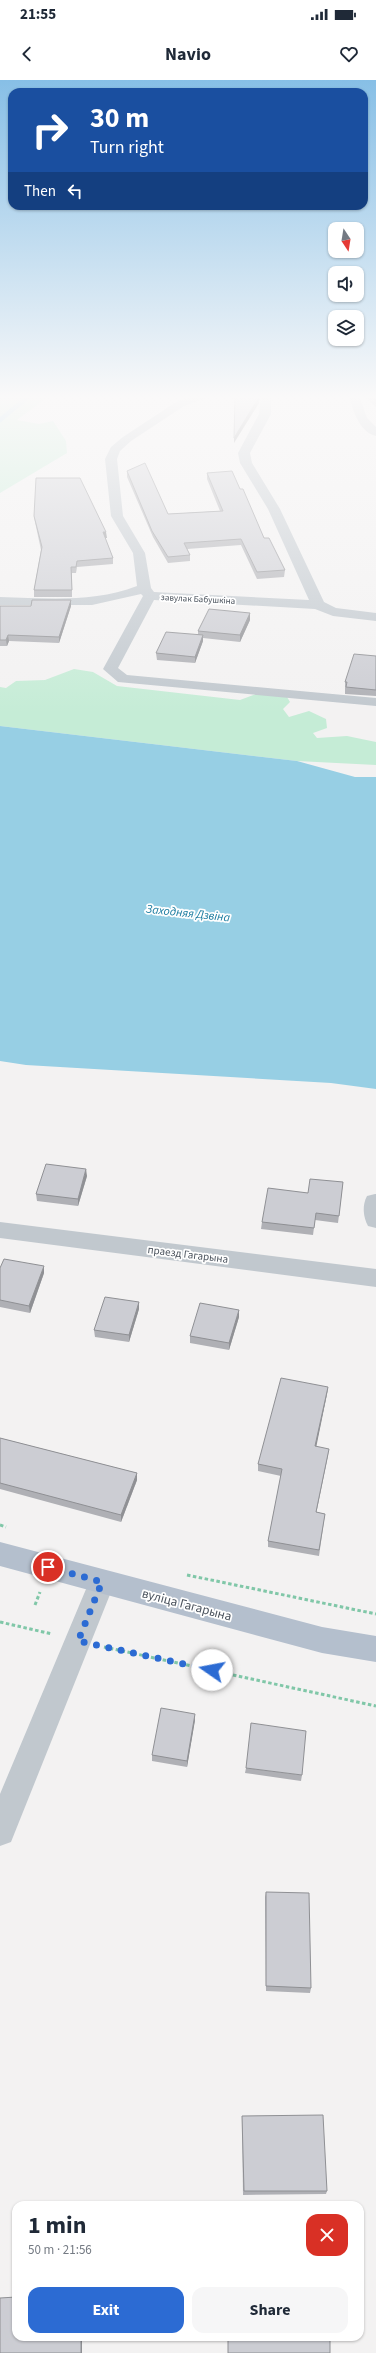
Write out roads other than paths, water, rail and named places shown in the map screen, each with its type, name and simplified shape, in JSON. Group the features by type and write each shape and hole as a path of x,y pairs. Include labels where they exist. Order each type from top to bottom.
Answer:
{"main road":[{"name":"вуліца Гагарына","path":"0,1554 322,1640 376,1649"}],"street":[{"path":"115,502 117,516 139,553 147,592 110,669 123,679 376,702"},
{"path":"270,502 318,605"},
{"name":"завулак Бабушкіна","path":"0,602 97,600 147,592 318,605 333,612 376,617"},
{"name":"праезд Гагарына","path":"0,1230 376,1278"},
{"path":"0,1831 102,1582"}],"water":[{"name":"Заходняя Дзвіна","path":"0,726 297,761 355,777 376,777 376,1089 331,1083 26,1065 0,1061"}]}
